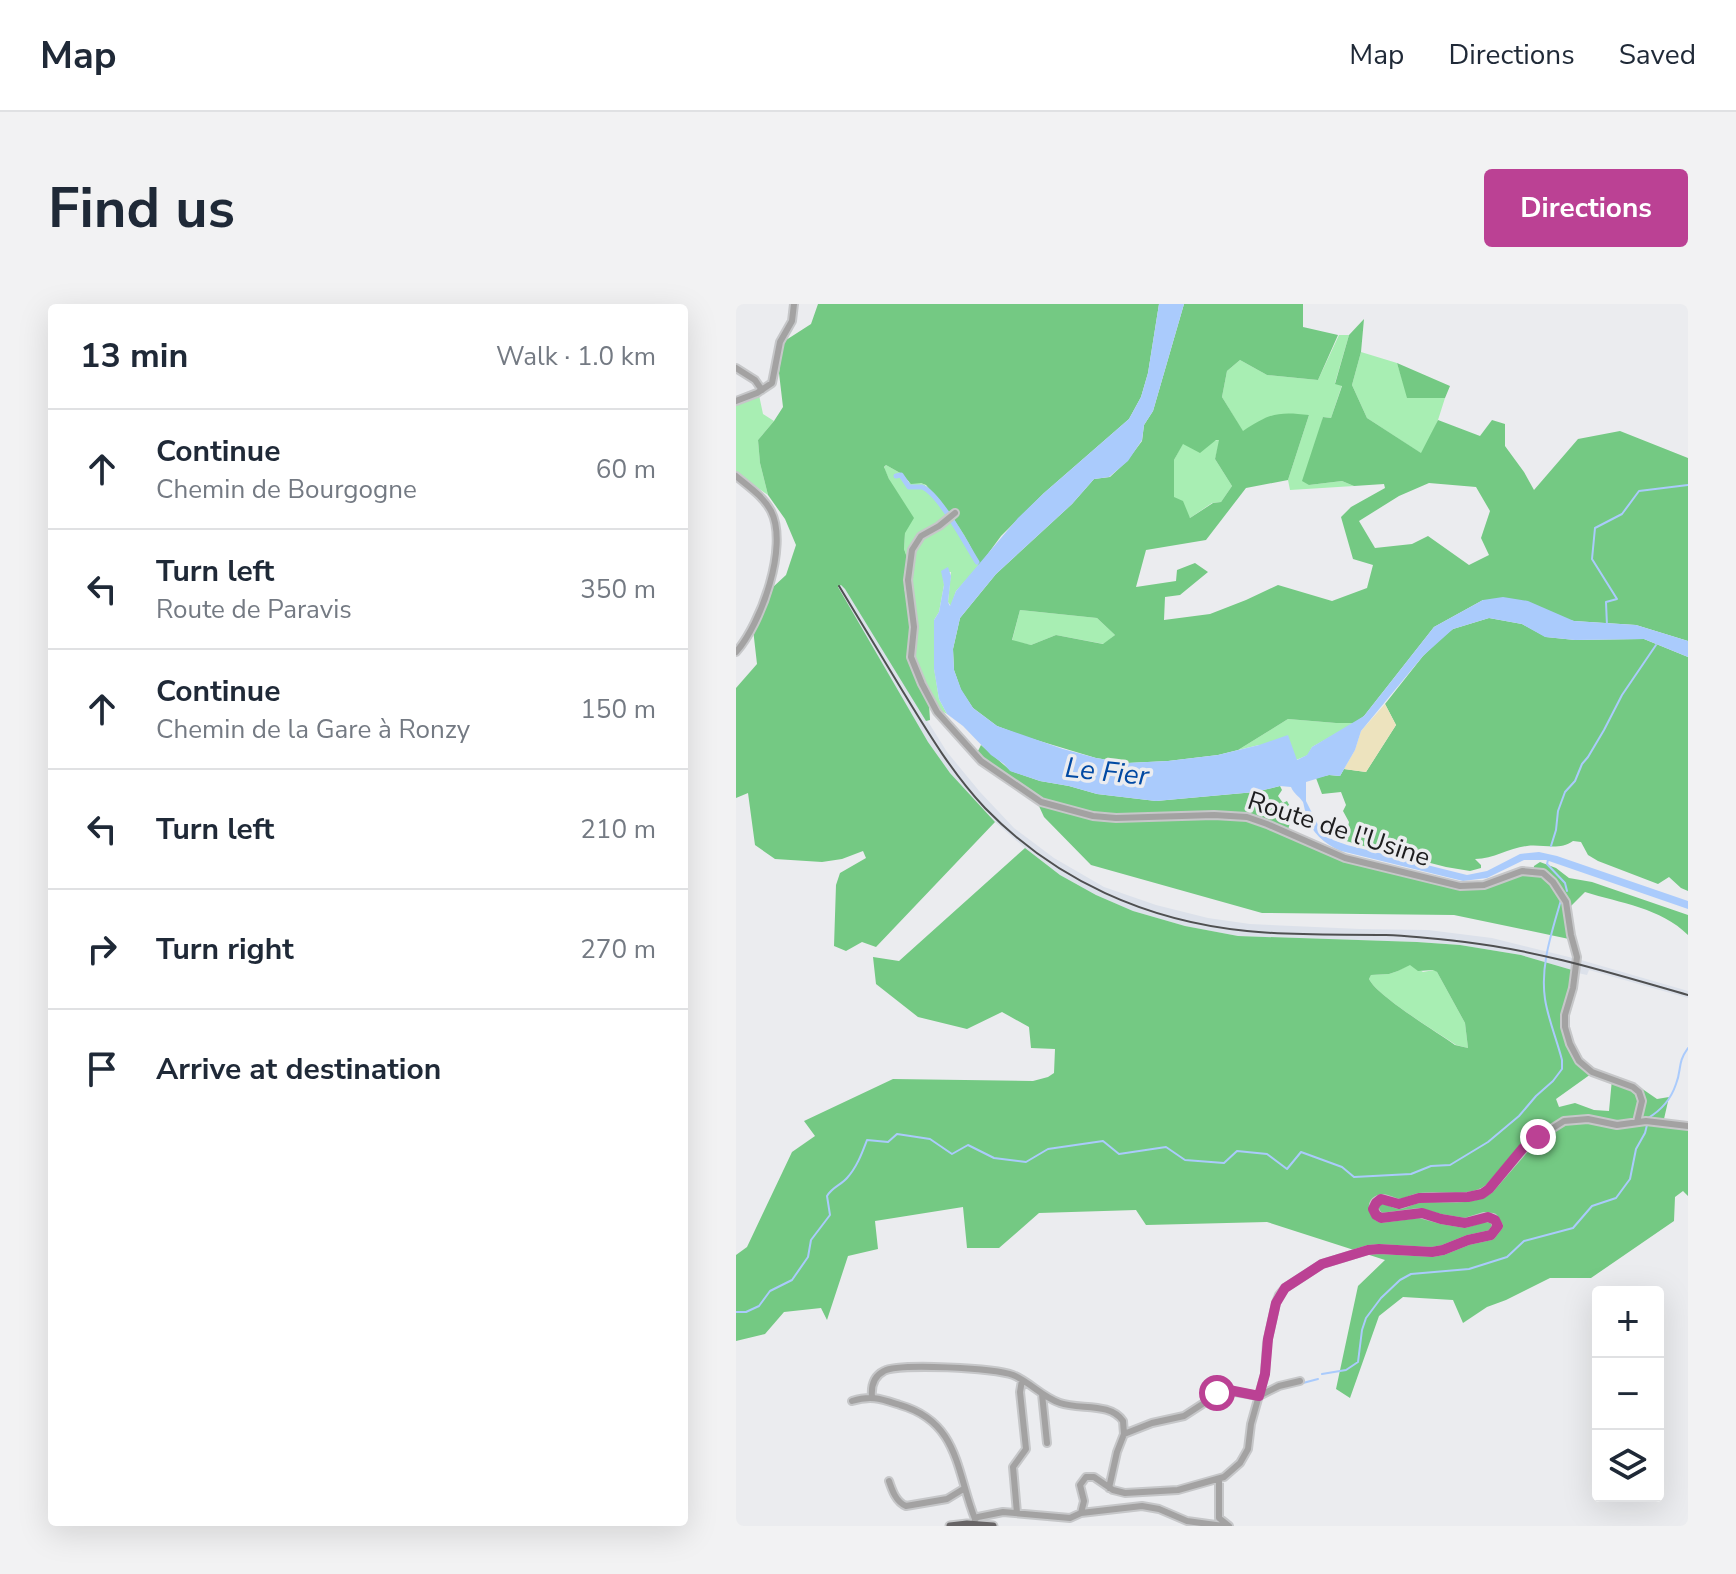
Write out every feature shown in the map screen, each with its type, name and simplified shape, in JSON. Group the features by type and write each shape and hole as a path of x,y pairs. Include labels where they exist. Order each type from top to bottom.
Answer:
{"main road":[{"path":"950,1526 974,1523 993,1526"}],"street":[{"path":"736,401 773,382 780,342 792,321 794,304"},
{"path":"736,368 755,380 762,390"},
{"path":"736,476 769,507 777,538 766,596 749,634 736,652"},
{"name":"Route de l'Usine","path":"952,516 921,536 912,550 908,580 914,627 911,657 937,712 981,761 1041,802 1093,816 1247,817 1345,858 1456,886 1478,886 1522,871 1543,873 1566,902 1577,957 1565,1015 1568,1039 1577,1058 1592,1072 1636,1088 1642,1101 1637,1122"},
{"path":"1081,1513 1084,1501 1080,1485 1084,1478 1094,1477 1109,1488 1125,1493 1174,1491 1219,1479 1232,1471 1245,1456 1265,1374 1276,1303 1282,1291 1319,1265 1372,1249 1443,1250 1491,1235 1498,1226 1495,1220 1488,1217 1465,1223 1422,1213 1381,1218 1376,1215 1374,1206 1377,1201 1381,1199 1399,1204 1419,1198 1482,1194 1529,1143 1564,1121 1588,1119 1617,1125 1655,1121 1688,1126"},
{"path":"872,1397 874,1380 891,1368 996,1371 1008,1373 1042,1394 1068,1405 1116,1413 1125,1427 1109,1488"},
{"path":"1017,1513 1013,1467 1026,1449 1020,1392 1022,1380"},
{"path":"1124,1434 1152,1423 1184,1416 1224,1390 1259,1396 1300,1381"},
{"path":"1042,1394 1047,1443"},
{"path":"852,1401 872,1397 914,1409 941,1430 951,1444 974,1523 985,1514 1017,1513 1070,1518 1081,1513 1142,1506 1159,1509 1187,1521 1226,1526"},
{"path":"1219,1479 1219,1518 1226,1526"},
{"path":"889,1481 894,1494 906,1506 947,1499 965,1488"}],"shaded area":[{"path":"841,585 947,752 980,792 1014,828 1054,858 1104,887 1156,905 1208,918 1250,924 1428,930 1492,938 1573,958 1572,970 1521,955 1460,945 1238,936 1185,926 1133,911 1096,895 1060,875 1025,848 995,822 950,773 928,742 840,592 838,587"},
{"path":"1581,960 1688,991 1688,998 1589,970 1587,975 1578,973"}],"green space":[{"path":"818,304 1159,304 1148,373 1141,397 1129,419 1044,493 1001,536 979,566 963,533 926,485 911,484 902,474 886,465 884,467 914,518 905,533 904,549 911,569 904,579 904,587 912,626 910,657 929,704 930,720 926,721 845,589 841,585 838,587 928,742 950,773 995,822 876,947 862,942 846,951 834,946 836,885 840,873 866,858 863,851 822,862 775,859 755,845 748,793 736,798 736,688 757,664 753,629 772,588 786,575 796,545 785,519 768,495 758,440 783,407 779,373 783,342 811,324"},
{"path":"1184,304 1303,304 1303,327 1338,335 1318,380 1267,375 1240,360 1227,371 1222,397 1243,431 1274,415 1309,415 1288,480 1246,488 1206,540 1146,550 1136,587 1176,581 1177,570 1195,563 1208,572 1180,595 1165,597 1164,620 1210,614 1278,585 1332,601 1367,588 1373,565 1353,559 1341,517 1351,507 1385,488 1384,484 1354,486 1342,481 1309,485 1302,481 1323,417 1331,418 1342,386 1335,384 1349,335 1364,319 1361,352 1352,385 1367,418 1421,453 1438,420 1480,436 1492,420 1505,424 1505,446 1534,490 1578,439 1620,431 1688,458 1688,641 1636,625 1574,621 1483,600 1434,627 1364,716 1355,723 1288,719 1238,750 1168,761 1127,763 1096,758 997,726 973,708 961,690 954,670 953,649 960,618 996,574 1072,504 1094,479 1110,477 1127,461 1142,441 1144,425 1153,411","holes":["1219,440 1215,459 1232,486 1221,502 1213,503 1190,518 1183,501 1174,497 1174,460 1183,444 1200,453","1429,483 1476,487 1490,511 1481,538 1489,555 1469,565 1428,536 1412,544 1375,548 1359,521 1399,496","1020,610 1097,618 1115,635 1103,644 1056,635 1031,645 1012,640"]},
{"path":"1339,335 1349,335 1335,383 1342,385 1331,418 1323,417 1309,485 1342,481 1354,486 1290,490 1288,480 1309,415 1243,432 1222,397 1227,371 1240,360 1267,375 1318,380"},
{"path":"1361,352 1397,363 1408,398 1445,398 1422,454 1367,418 1352,385"},
{"path":"1397,363 1450,386 1445,398 1407,398"},
{"path":"759,395 763,414 774,421 758,440 768,495 736,473 736,404"},
{"path":"1220,440 1215,459 1232,486 1221,502 1212,503 1190,518 1174,498 1174,460 1183,443"},
{"path":"886,465 902,474 908,482 922,484 934,493 957,523 979,566 956,591 951,606 948,602 951,572 943,572 939,612 934,620 934,668 939,699 947,714 929,704 915,672 912,626 904,587 904,579 911,569 904,549 905,533 884,468"},
{"path":"1020,610 1097,618 1115,635 1104,644 1056,635 1031,645 1012,641"},
{"path":"1489,618 1522,624 1546,637 1575,640 1644,639 1688,657 1688,891 1669,877 1658,884 1598,861 1588,855 1581,842 1520,847 1475,859 1481,868 1470,871 1340,839 1347,832 1349,822 1343,811 1346,805 1341,792 1322,794 1316,778 1340,776 1344,769 1366,772 1396,725 1385,704 1423,656 1453,629"},
{"path":"1288,719 1355,723 1312,747 1308,755 1296,760 1259,745 1238,750"},
{"path":"981,745 1011,771 1097,794 1156,801 1255,792 1280,786 1282,790 1278,796 1283,803 1287,801 1293,812 1286,837 1423,880 1459,888 1484,888 1522,873 1533,873 1534,866 1540,862 1556,868 1569,878 1592,882 1688,915 1688,935 1653,912 1585,892 1565,912 1569,939 1454,915 1262,913 1091,865 1044,817 1033,793 977,753"},
{"path":"1025,848 1060,875 1096,895 1133,911 1185,926 1238,936 1460,945 1521,955 1572,970 1564,1014 1565,1038 1578,1061 1591,1074 1556,1099 1559,1107 1575,1103 1594,1110 1609,1111 1612,1079 1641,1088 1657,1099 1669,1097 1664,1119 1688,1124 1688,1196 1683,1191 1675,1197 1674,1221 1591,1278 1550,1278 1487,1307 1463,1323 1453,1300 1403,1297 1379,1316 1350,1398 1336,1389 1358,1286 1385,1260 1267,1222 1146,1225 1136,1210 1039,1213 999,1248 967,1248 963,1207 875,1221 878,1249 848,1256 827,1320 821,1308 784,1312 765,1334 736,1341 736,1255 747,1247 792,1152 815,1136 804,1121 893,1079 1033,1081 1054,1073 1055,1049 1031,1048 1029,1027 1002,1012 967,1029 918,1017 876,984 873,957 899,961","holes":["1410,965 1418,971 1437,972 1465,1023 1468,1048 1455,1045 1408,1014 1383,995 1369,979 1371,975 1389,974"]},
{"path":"1410,964 1423,972 1437,972 1465,1023 1468,1048 1456,1045 1408,1014 1383,995 1369,979 1371,975 1389,974"}],"sand":[{"path":"1385,704 1396,725 1366,772 1344,769 1361,731"}],"water":[{"name":"Le Fier","path":"1159,304 1184,304 1153,411 1144,425 1142,440 1128,461 1109,477 1094,479 1072,504 996,574 960,618 953,649 954,670 973,708 997,726 1063,749 1127,763 1218,755 1288,735 1297,760 1307,755 1312,747 1364,716 1434,627 1483,600 1503,597 1528,601 1574,621 1636,625 1688,641 1688,657 1644,639 1545,637 1522,624 1489,618 1453,629 1423,656 1361,731 1355,750 1340,776 1329,775 1306,782 1306,801 1318,825 1333,840 1347,845 1467,875 1487,871 1520,854 1539,852 1688,901 1688,909 1546,860 1524,860 1487,878 1463,881 1341,851 1315,832 1308,821 1303,802 1291,787 1156,801 1097,794 1040,781 1010,771 947,714 939,699 934,669 934,620 939,612 944,585 941,571 948,567 951,576 950,606 956,591 1018,518 1129,419 1141,397 1148,373"}],"waterway":[{"path":"896,476 901,475 909,487 922,487 929,491 977,562"},
{"path":"1607,626 1606,602 1617,599 1592,559 1595,528 1622,514 1639,491 1688,485"},
{"path":"1551,846 1565,792 1575,781 1622,695 1656,645"},
{"path":"1548,860 1547,864 1565,883 1567,891"},
{"path":"736,1312 746,1312 759,1306 770,1291 792,1280 808,1257 811,1240 830,1215 827,1196 851,1174 867,1140 888,1142 897,1134 930,1139 952,1154 968,1145 994,1158 1026,1162 1048,1149 1103,1141 1119,1154 1166,1147 1185,1160 1224,1163 1237,1151 1267,1154 1287,1169 1301,1152 1342,1167 1354,1177 1411,1174 1431,1166 1450,1165 1488,1142 1519,1116 1562,1069 1544,986 1548,949 1561,900"},
{"path":"1648,1118 1671,1095 1688,1048"},
{"path":"1322,1374 1346,1370 1358,1362 1366,1318 1400,1280 1411,1274 1469,1269 1507,1257 1524,1241 1573,1228 1592,1206 1616,1198 1630,1179 1636,1149 1647,1125"},
{"path":"1303,1383 1318,1379"}],"railway":[{"path":"839,586 931,736 973,795 1042,857 1105,893 1139,907 1210,926 1299,934 1396,935 1522,951 1688,995"}],"route":[{"path":"1217,1393 1229,1390 1259,1396 1278,1297 1285,1288 1322,1264 1376,1249 1439,1251 1491,1235 1498,1226 1492,1217 1465,1223 1422,1213 1381,1218 1374,1211 1377,1201 1383,1199 1399,1204 1419,1198 1478,1195 1489,1189 1523,1148 1538,1137"}]}
